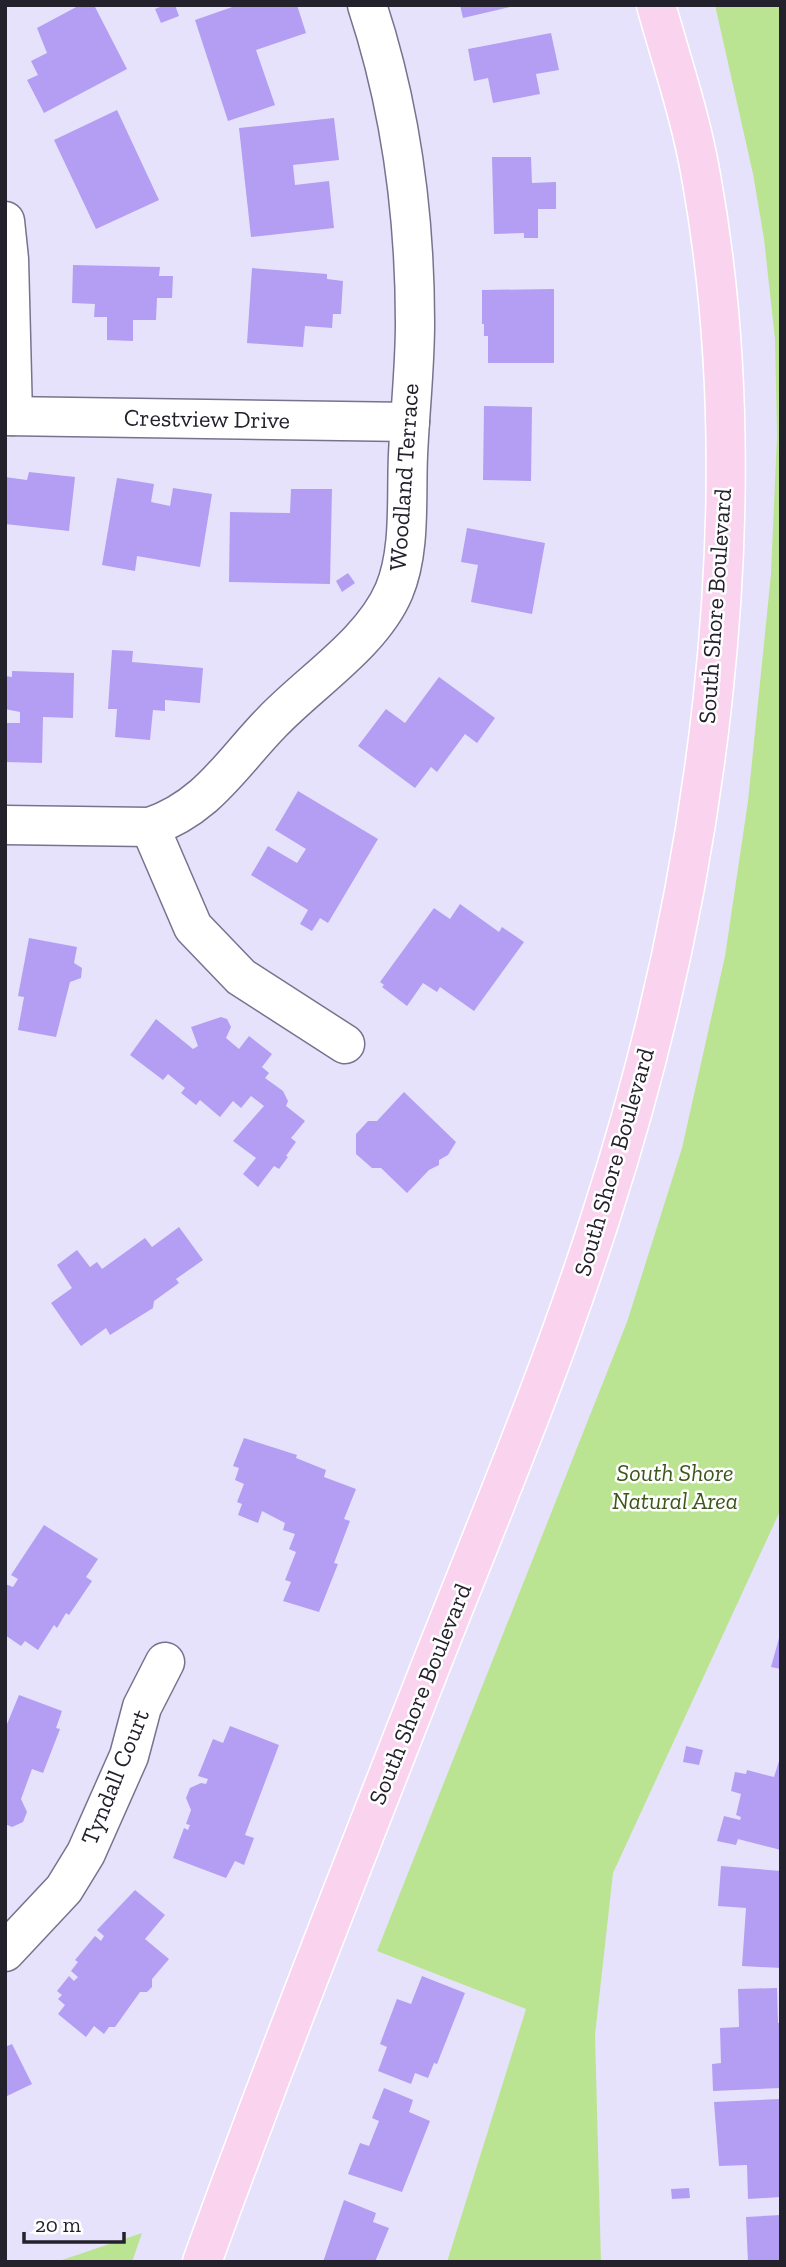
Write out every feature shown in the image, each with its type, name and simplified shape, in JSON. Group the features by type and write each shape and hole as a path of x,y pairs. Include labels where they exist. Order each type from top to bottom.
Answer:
{"main road":[{"name":"South Shore Boulevard","path":"202,2262 308,1977 569,1313 633,1111 678,919 713,684 720,604 725,444 718,308 701,173 656,5"}],"street":[{"name":"Woodland Terrace","path":"5,825 149,827 170,820 207,796 270,723 338,661 382,614 395,590 404,543 415,324 403,149 382,51 367,5"},
{"path":"5,221 9,259 9,416"},
{"name":"Crestview Drive","path":"9,416 410,422"},
{"path":"149,827 193,927 241,976 345,1044"},
{"name":"Tyndall Court","path":"5,1952 64,1889 86,1853 129,1756 142,1707 165,1662"}],"green space":[{"name":"South Shore Natural Area","path":"715,5 781,5 781,1509 613,1873 595,2035 601,2262 447,2262 526,2009 377,1951 627,1322 682,1148 725,956 748,801 771,574 777,436 775,339 764,239 753,174"},
{"path":"142,2233 132,2262 56,2262"}],"building":[{"path":"80,5 94,5 127,69 44,113 27,80 38,75 31,61 47,53 37,28"},
{"path":"175,5 179,16 161,23 155,9"},
{"path":"238,5 297,5 306,33 256,50 275,105 228,121 195,20"},
{"path":"460,5 514,5 514,6 463,18"},
{"path":"551,33 559,70 536,74 540,94 493,103 488,78 474,81 468,49"},
{"path":"117,110 159,200 96,229 54,140"},
{"path":"334,118 339,160 293,165 295,185 329,181 334,228 251,237 239,128"},
{"path":"492,157 531,157 532,183 556,182 556,209 538,209 538,238 524,238 524,233 494,234"},
{"path":"73,265 160,267 159,276 173,276 172,298 157,298 156,320 133,320 133,341 107,340 107,317 94,317 95,304 72,303"},
{"path":"252,268 327,274 327,279 343,281 341,314 333,314 332,328 305,326 303,347 247,343"},
{"path":"554,289 554,363 488,363 488,336 484,336 482,324 482,290"},
{"path":"484,406 532,407 531,481 483,480"},
{"path":"29,472 75,477 69,531 5,524 5,477 27,480"},
{"path":"117,478 154,484 151,502 170,506 173,488 212,494 200,567 137,556 135,571 102,565"},
{"path":"291,489 332,489 330,584 229,582 230,512 290,513"},
{"path":"467,528 545,543 532,614 471,602 478,565 461,562"},
{"path":"348,573 355,583 342,592 336,581"},
{"path":"112,650 133,651 132,662 203,668 200,703 165,700 165,711 153,710 150,740 115,737 117,709 108,709"},
{"path":"12,671 74,673 73,718 43,717 42,763 5,762 7,723 20,723 20,712 5,709 5,676 12,677"},
{"path":"439,677 495,718 477,743 465,734 437,772 431,767 415,788 358,746 386,709 405,723"},
{"path":"298,791 378,839 328,923 320,918 312,931 300,924 308,910 251,875 268,846 297,863 306,849 275,830"},
{"path":"460,904 499,932 502,927 524,942 474,1011 440,987 437,992 423,983 407,1006 382,987 384,985 380,982 434,908 450,919"},
{"path":"29,938 77,947 74,963 82,968 81,978 70,982 56,1037 18,1030 24,997 18,996"},
{"path":"221,1017 227,1019 231,1027 226,1038 239,1049 249,1036 272,1054 262,1067 269,1073 265,1078 283,1091 288,1101 286,1106 305,1121 291,1138 296,1142 286,1156 288,1157 279,1169 274,1166 258,1187 243,1174 256,1158 233,1141 264,1106 251,1096 241,1108 233,1101 220,1117 200,1100 196,1105 181,1093 185,1088 168,1074 163,1080 130,1055 156,1019 193,1049 198,1046 191,1027"},
{"path":"404,1092 456,1142 448,1155 439,1160 439,1165 429,1170 407,1193 381,1168 372,1168 356,1154 356,1134 368,1121 377,1121"},
{"path":"179,1227 203,1260 176,1279 179,1283 154,1301 153,1308 110,1335 106,1328 81,1346 51,1303 72,1288 57,1265 77,1250 90,1267 97,1262 102,1269 145,1238 152,1247"},
{"path":"244,1438 297,1455 296,1458 326,1470 324,1477 356,1489 344,1519 350,1521 334,1563 338,1564 319,1612 283,1601 291,1582 285,1580 296,1552 289,1549 295,1534 283,1530 285,1523 262,1511 258,1523 238,1515 242,1504 237,1502 244,1484 235,1480 239,1468 233,1466"},
{"path":"44,1525 98,1559 86,1577 92,1581 69,1615 66,1613 57,1628 54,1625 38,1650 25,1641 21,1646 5,1635 5,1584 13,1587 18,1579 11,1575"},
{"path":"781,1638 781,1669 771,1667"},
{"path":"19,1695 62,1711 56,1728 60,1729 43,1773 32,1769 21,1799 27,1812 23,1822 12,1827 5,1824 5,1729"},
{"path":"230,1726 279,1745 245,1835 254,1838 244,1865 235,1861 226,1878 173,1858 184,1828 188,1830 190,1825 186,1824 191,1810 186,1798 190,1788 201,1783 206,1784 208,1779 198,1776 213,1739 223,1743"},
{"path":"686,1746 703,1750 699,1765 683,1762"},
{"path":"781,1755 781,1850 738,1839 736,1845 717,1841 724,1816 740,1820 741,1817 736,1815 741,1794 731,1791 735,1772 746,1774 747,1770 774,1777"},
{"path":"721,1866 781,1871 781,1968 742,1966 746,1908 718,1906"},
{"path":"135,1890 165,1915 145,1939 169,1959 152,1979 152,1987 147,1992 140,1992 115,2027 109,2027 104,2034 94,2026 86,2037 58,2014 65,2005 58,1999 62,1995 57,1991 69,1976 74,1981 78,1977 71,1971 78,1962 75,1960 95,1936 101,1941 104,1936 97,1930"},
{"path":"422,1976 465,1993 437,2064 434,2063 428,2078 415,2073 411,2084 378,2071 387,2047 380,2044 397,1999 411,2004"},
{"path":"777,1988 778,2023 781,2023 781,2088 713,2091 712,2064 721,2063 720,2028 739,2027 738,1989"},
{"path":"12,2044 32,2084 5,2097 5,2047"},
{"path":"384,2088 413,2100 409,2112 430,2121 402,2192 348,2174 360,2143 369,2146 379,2121 372,2118"},
{"path":"781,2099 781,2197 748,2199 747,2165 719,2166 714,2102"},
{"path":"689,2188 690,2198 672,2199 671,2189"},
{"path":"344,2200 376,2213 373,2222 389,2228 375,2262 323,2262"},
{"path":"781,2215 781,2262 748,2262 746,2217"}]}
